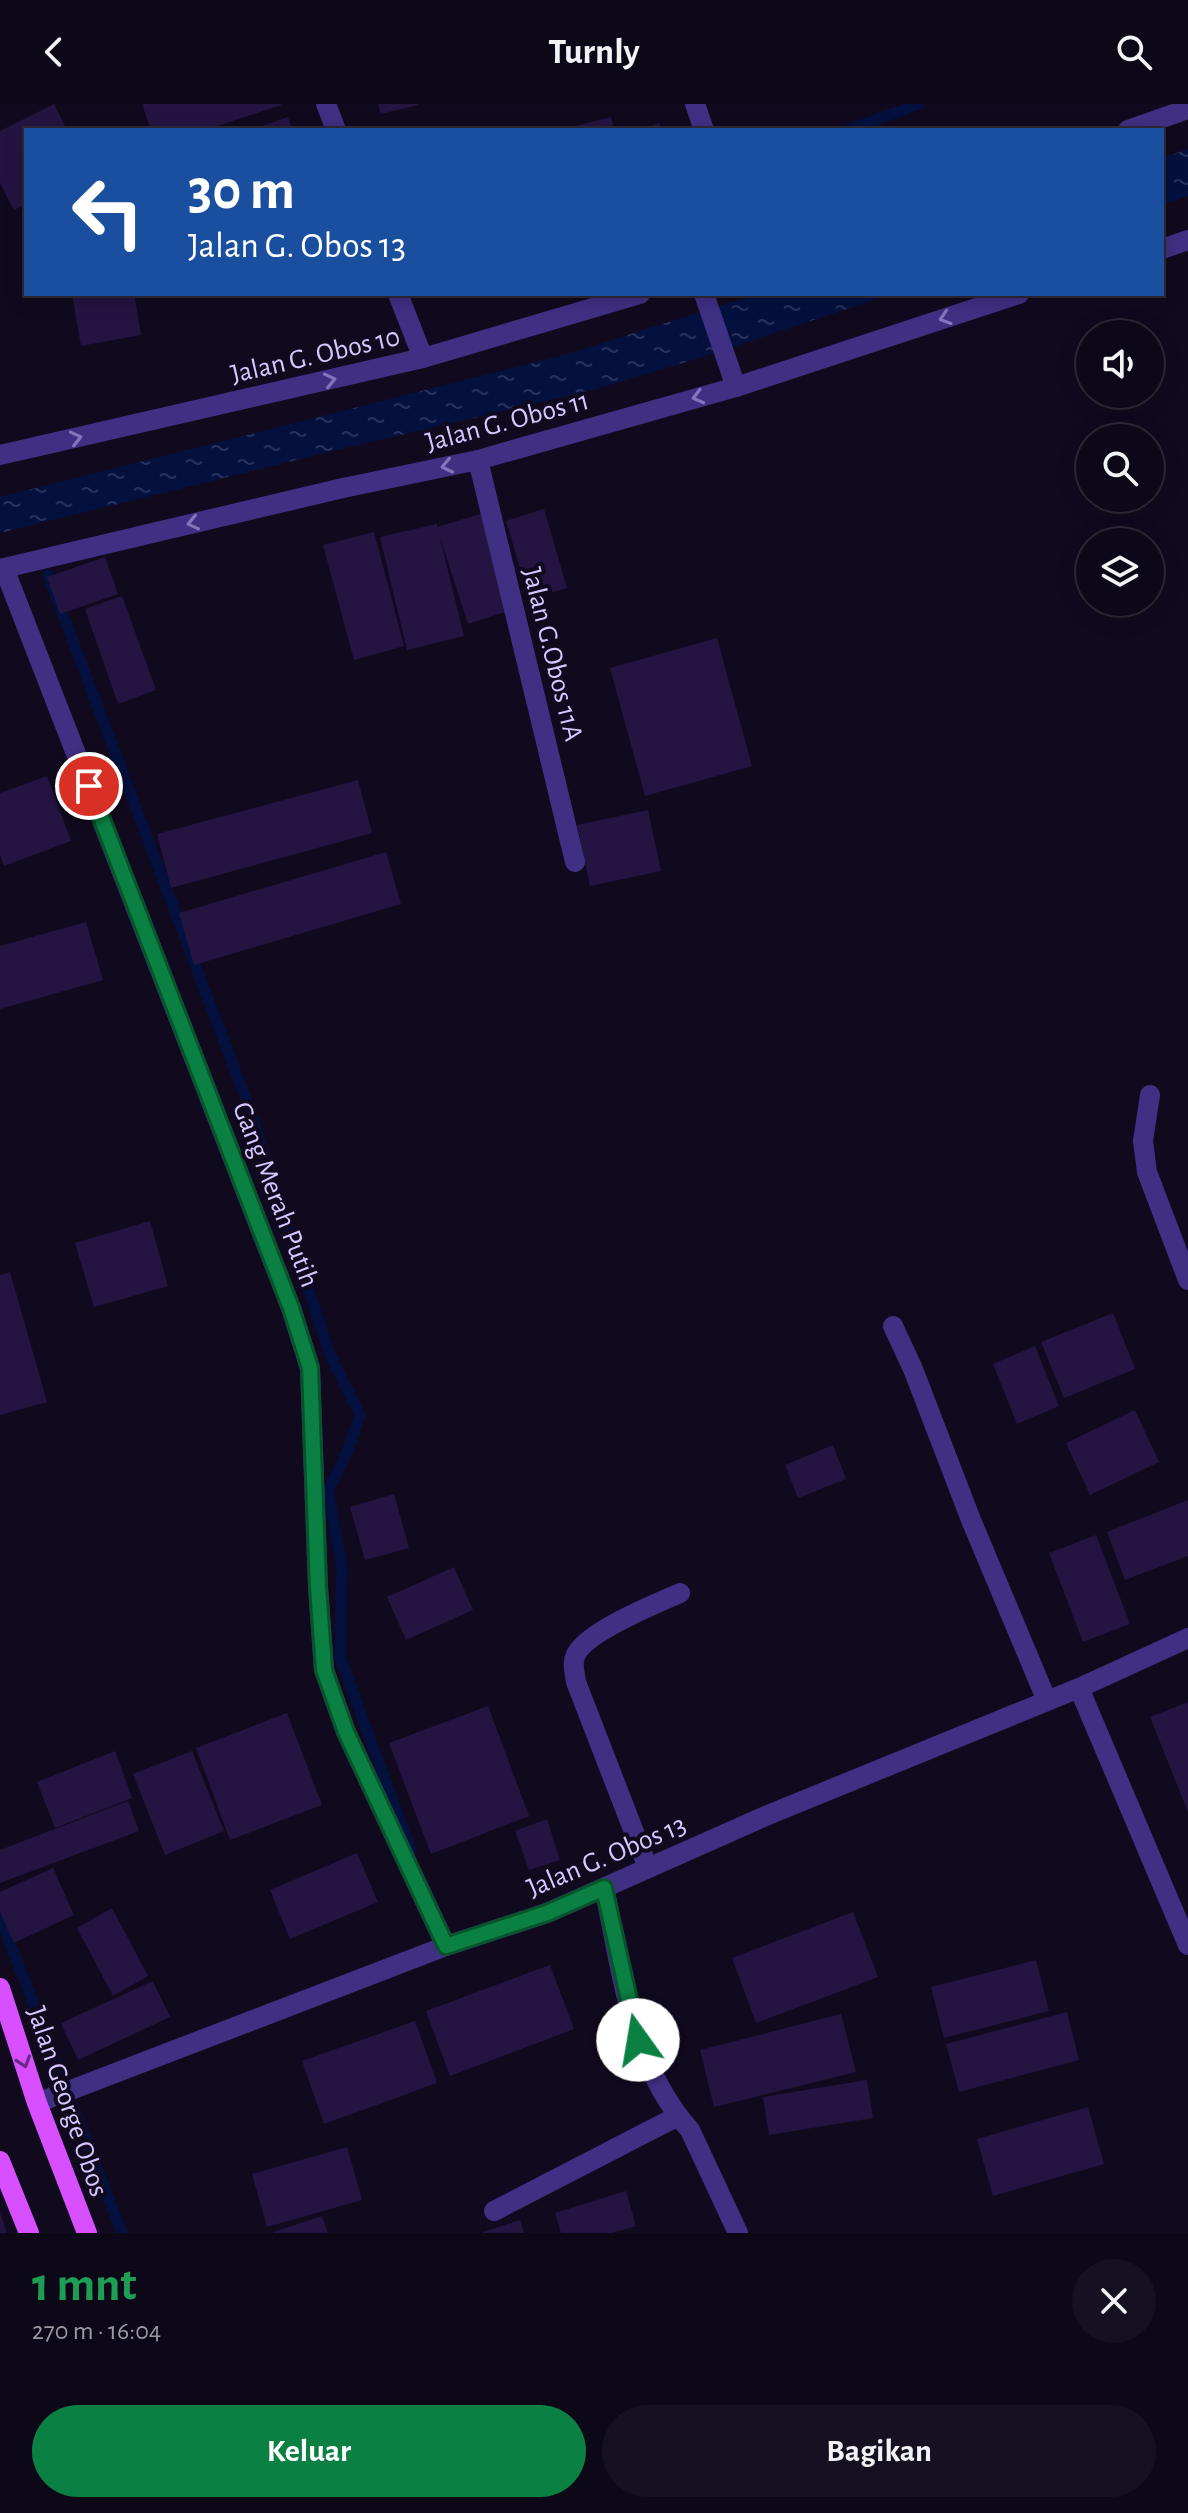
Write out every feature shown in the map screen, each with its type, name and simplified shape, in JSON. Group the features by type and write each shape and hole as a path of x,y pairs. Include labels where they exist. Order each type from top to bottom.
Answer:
{"main road":[{"name":"Jalan George Obos","path":"0,1988 37,2103 87,2233"},
{"path":"0,2161 29,2233"}],"street":[{"path":"326,104 335,128"},
{"path":"695,104 703,128"},
{"path":"1134,128 1188,109"},
{"path":"1164,248 1188,240"},
{"path":"399,296 423,358"},
{"name":"Jalan G. Obos 10","path":"0,455 423,358 633,296"},
{"name":"Jalan G. Obos 11","path":"2,568 343,488 478,460 736,387 1013,296"},
{"path":"706,302 736,387"},
{"name":"Jalan G.Obos 11A","path":"478,460 575,862"},
{"name":"Gang Merah Putih","path":"2,568 286,1294 310,1368 324,1670 346,1732 446,1946"},
{"path":"1150,1095 1143,1141 1147,1172 1188,1280"},
{"path":"893,1326 1047,1701"},
{"path":"648,1868 576,1682 574,1659 579,1647 592,1635 680,1593"},
{"name":"Jalan G. Obos 13","path":"37,2103 446,1946 547,1913 768,1815 1079,1688 1188,1638"},
{"path":"1079,1688 1188,1945"},
{"path":"604,1888 638,2040 656,2080 690,2130 738,2233"},
{"path":"494,2211 678,2116"}],"water":[{"path":"1188,149 1188,196 1164,204 1164,157"},
{"path":"752,296 886,296 593,390 0,533 0,497 561,356"}],"building":[{"path":"54,104 66,128 24,128 24,205 14,210 0,183 0,131"},
{"path":"142,104 281,104 211,128 150,128"},
{"path":"378,104 418,104 418,105 381,114"},
{"path":"288,117 292,128 257,128"},
{"path":"611,117 614,128 567,128"},
{"path":"72,296 134,296 141,335 81,346"},
{"path":"544,509 567,588 529,599 506,521"},
{"path":"484,513 514,609 468,624 439,534 464,636 407,650 380,537 437,524 437,527"},
{"path":"374,532 404,646 354,660 323,545"},
{"path":"105,557 118,594 60,614 47,577"},
{"path":"122,596 156,690 118,704 85,609"},
{"path":"717,638 752,766 645,796 610,668"},
{"path":"47,776 71,841 4,866 0,854 0,793"},
{"path":"358,780 372,833 171,888 157,834"},
{"path":"648,810 661,871 590,886 577,825"},
{"path":"386,852 401,904 194,965 179,913"},
{"path":"86,922 103,980 0,1009 0,946"},
{"path":"150,1221 168,1286 94,1307 75,1243"},
{"path":"10,1272 47,1402 0,1415 0,1275"},
{"path":"1113,1313 1135,1369 1064,1398 1041,1342"},
{"path":"1035,1346 1059,1406 1017,1424 993,1364"},
{"path":"1135,1410 1159,1462 1090,1495 1066,1443"},
{"path":"833,1445 846,1479 798,1498 785,1465"},
{"path":"394,1494 409,1548 365,1560 350,1507"},
{"path":"1188,1500 1188,1556 1125,1580 1107,1532"},
{"path":"1096,1535 1130,1624 1083,1642 1049,1553"},
{"path":"454,1567 473,1610 406,1640 387,1597"},
{"path":"1188,1702 1188,1812 1150,1717"},
{"path":"488,1706 529,1816 431,1854 389,1743"},
{"path":"287,1713 322,1805 230,1840 196,1748"},
{"path":"115,1751 132,1798 55,1828 37,1782"},
{"path":"192,1751 224,1831 165,1855 133,1774"},
{"path":"128,1801 139,1831 0,1883 0,1850"},
{"path":"547,1819 560,1860 529,1870 515,1831"},
{"path":"357,1853 378,1902 290,1939 270,1890"},
{"path":"53,1868 74,1915 14,1943 0,1912 0,1892"},
{"path":"112,1908 148,1976 113,1996 77,1928"},
{"path":"853,1912 878,1977 756,2023 732,1958"},
{"path":"1036,1960 1049,2011 944,2038 931,1987"},
{"path":"550,1965 574,2029 450,2076 426,2011"},
{"path":"153,1981 170,2017 78,2060 61,2023"},
{"path":"1067,2012 1079,2060 959,2092 946,2044"},
{"path":"841,2014 856,2072 714,2107 700,2050"},
{"path":"415,2021 437,2083 324,2124 302,2061"},
{"path":"867,2080 873,2118 769,2135 763,2097"},
{"path":"1088,2107 1104,2164 993,2196 977,2139"},
{"path":"347,2147 362,2200 267,2227 252,2174"},
{"path":"626,2191 636,2226 612,2233 561,2233 555,2213"},
{"path":"0,2213 7,2233 0,2233"},
{"path":"322,2216 328,2233 273,2233 273,2232"},
{"path":"520,2220 524,2233 483,2233 483,2232"}],"waterway":[{"path":"853,128 919,104"},
{"path":"48,575 250,1110 330,1355 360,1415 328,1491 342,1567 340,1657 411,1850"},
{"path":"0,1917 122,2233"}],"route":[{"path":"89,786 291,1308 310,1368 324,1670 346,1732 446,1946 547,1913 604,1888 638,2040"}]}
